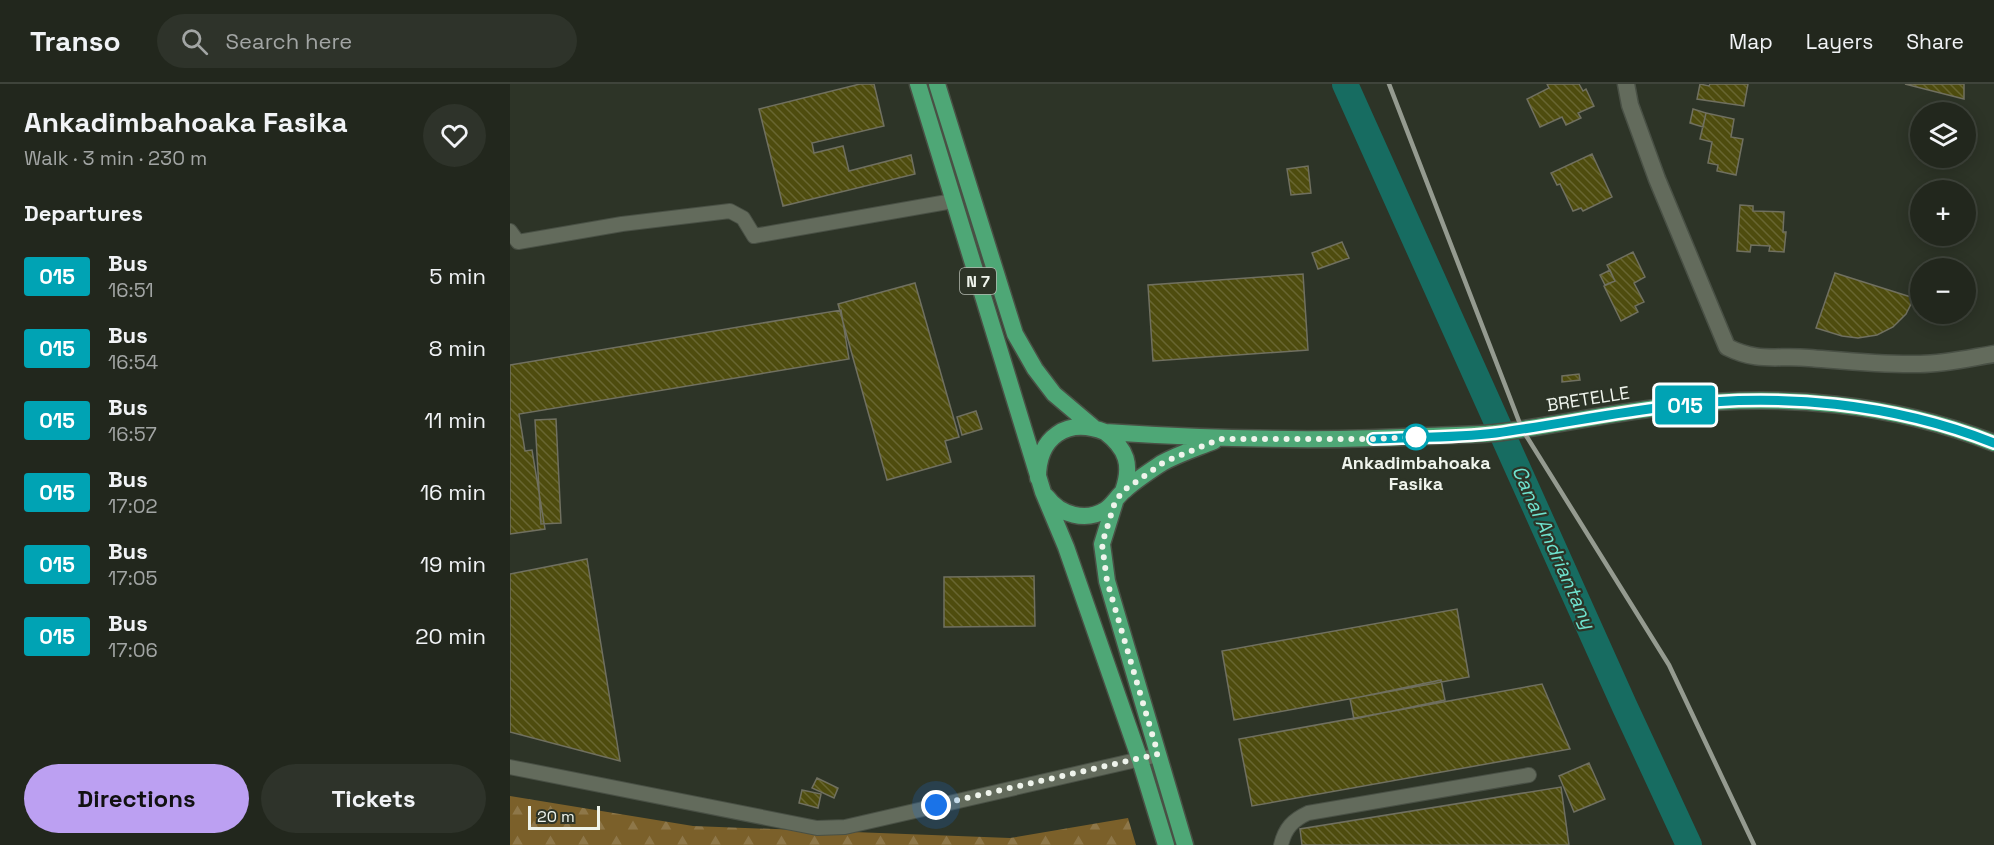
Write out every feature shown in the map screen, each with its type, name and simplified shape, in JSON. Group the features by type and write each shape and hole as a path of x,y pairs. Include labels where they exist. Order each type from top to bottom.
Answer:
{"main road":[{"name":"N 7","path":"918,84 1040,485 1066,547 1140,760 1166,845"},
{"name":"N 7","path":"938,84 1015,333 1048,387 1099,429"},
{"name":"BRETELLE","path":"1099,429 1220,439 1373,439 1493,433 1673,406 1767,401 1846,405 1949,428 1994,443"},
{"path":"1185,845 1106,573 1102,544 1119,497 1127,478 1124,452 1116,440 1099,429 1078,426 1064,430 1052,438 1042,450 1038,464 1040,485 1057,507 1076,515 1090,515 1104,511 1119,497 1164,462 1220,439"}],"street":[{"path":"1626,84 1630,105 1657,179 1727,347 1743,355 1763,359 1806,357 1877,363 1923,364 1994,354"}],"lane":[{"path":"510,231 518,242 622,224 730,211 743,218 754,236 953,201"},
{"path":"510,767 817,828 845,827 1158,754"},
{"path":"1281,845 1288,827 1296,819 1308,813 1529,775"}],"green space":[{"path":"510,796 693,826 1010,838 1128,818 1136,845 510,845"}],"building":[{"path":"860,84 874,84 884,126 812,143 814,153 843,146 849,171 911,155 915,174 783,206 759,109"},
{"path":"1547,84 1579,84 1583,91 1586,89 1594,106 1578,113 1581,118 1566,125 1562,117 1540,127 1527,99 1549,88"},
{"path":"1700,84 1709,86 1710,84 1748,84 1744,106 1697,99"},
{"path":"1905,84 1964,84 1964,99"},
{"path":"1693,109 1706,113 1703,127 1690,123"},
{"path":"1706,113 1734,119 1731,137 1743,139 1736,175 1717,171 1718,165 1708,163 1712,142 1700,139"},
{"path":"1592,154 1612,197 1583,211 1581,208 1573,211 1560,184 1557,185 1551,173"},
{"path":"1308,166 1311,193 1291,195 1287,169"},
{"path":"1740,205 1753,206 1753,211 1784,212 1783,232 1786,232 1784,252 1769,251 1770,246 1751,245 1750,252 1737,251"},
{"path":"1342,242 1349,258 1318,269 1312,253"},
{"path":"1633,252 1645,277 1634,283 1644,302 1635,306 1638,312 1621,321 1604,286 1615,281 1607,265"},
{"path":"1610,270 1615,281 1605,285 1600,275"},
{"path":"1835,273 1910,297 1910,306 1906,314 1893,327 1877,335 1858,338 1816,328"},
{"path":"1303,274 1308,350 1153,361 1148,285"},
{"path":"915,283 959,437 945,441 951,462 887,480 838,304"},
{"path":"841,310 849,359 519,414 525,451 532,450 545,529 510,534 510,365"},
{"path":"1579,374 1580,380 1562,382 1562,376"},
{"path":"976,411 982,429 962,435 957,417"},
{"path":"556,419 561,523 541,524 535,420"},
{"path":"587,559 620,761 510,732 510,574"},
{"path":"1034,576 1035,626 944,627 944,577"},
{"path":"1457,609 1469,677 1234,720 1222,651"},
{"path":"1441,680 1445,700 1354,719 1350,699"},
{"path":"1542,684 1570,749 1252,806 1239,739"},
{"path":"1589,763 1605,799 1574,812 1559,776"},
{"path":"817,778 838,788 834,798 812,788"},
{"path":"1561,787 1569,845 1302,845 1300,829"},
{"path":"802,790 821,794 818,808 799,803"}],"waterway":[{"name":"Canal Andriantany","path":"1345,84 1689,845"}],"railway":[{"path":"1389,84 1522,429 1669,665 1754,845"}],"bus line":[{"name":"015","path":"1373,439 1493,433 1673,406 1758,401 1846,405 1949,428 1994,443"}],"place":[{"name":"Ankadimbahoaka Fasika","path":"1416,437"}],"route":[{"path":"936,805 1140,760 1158,754 1107,581 1103,557 1104,533 1115,502 1123,491 1164,462 1220,439 1416,437"}]}
